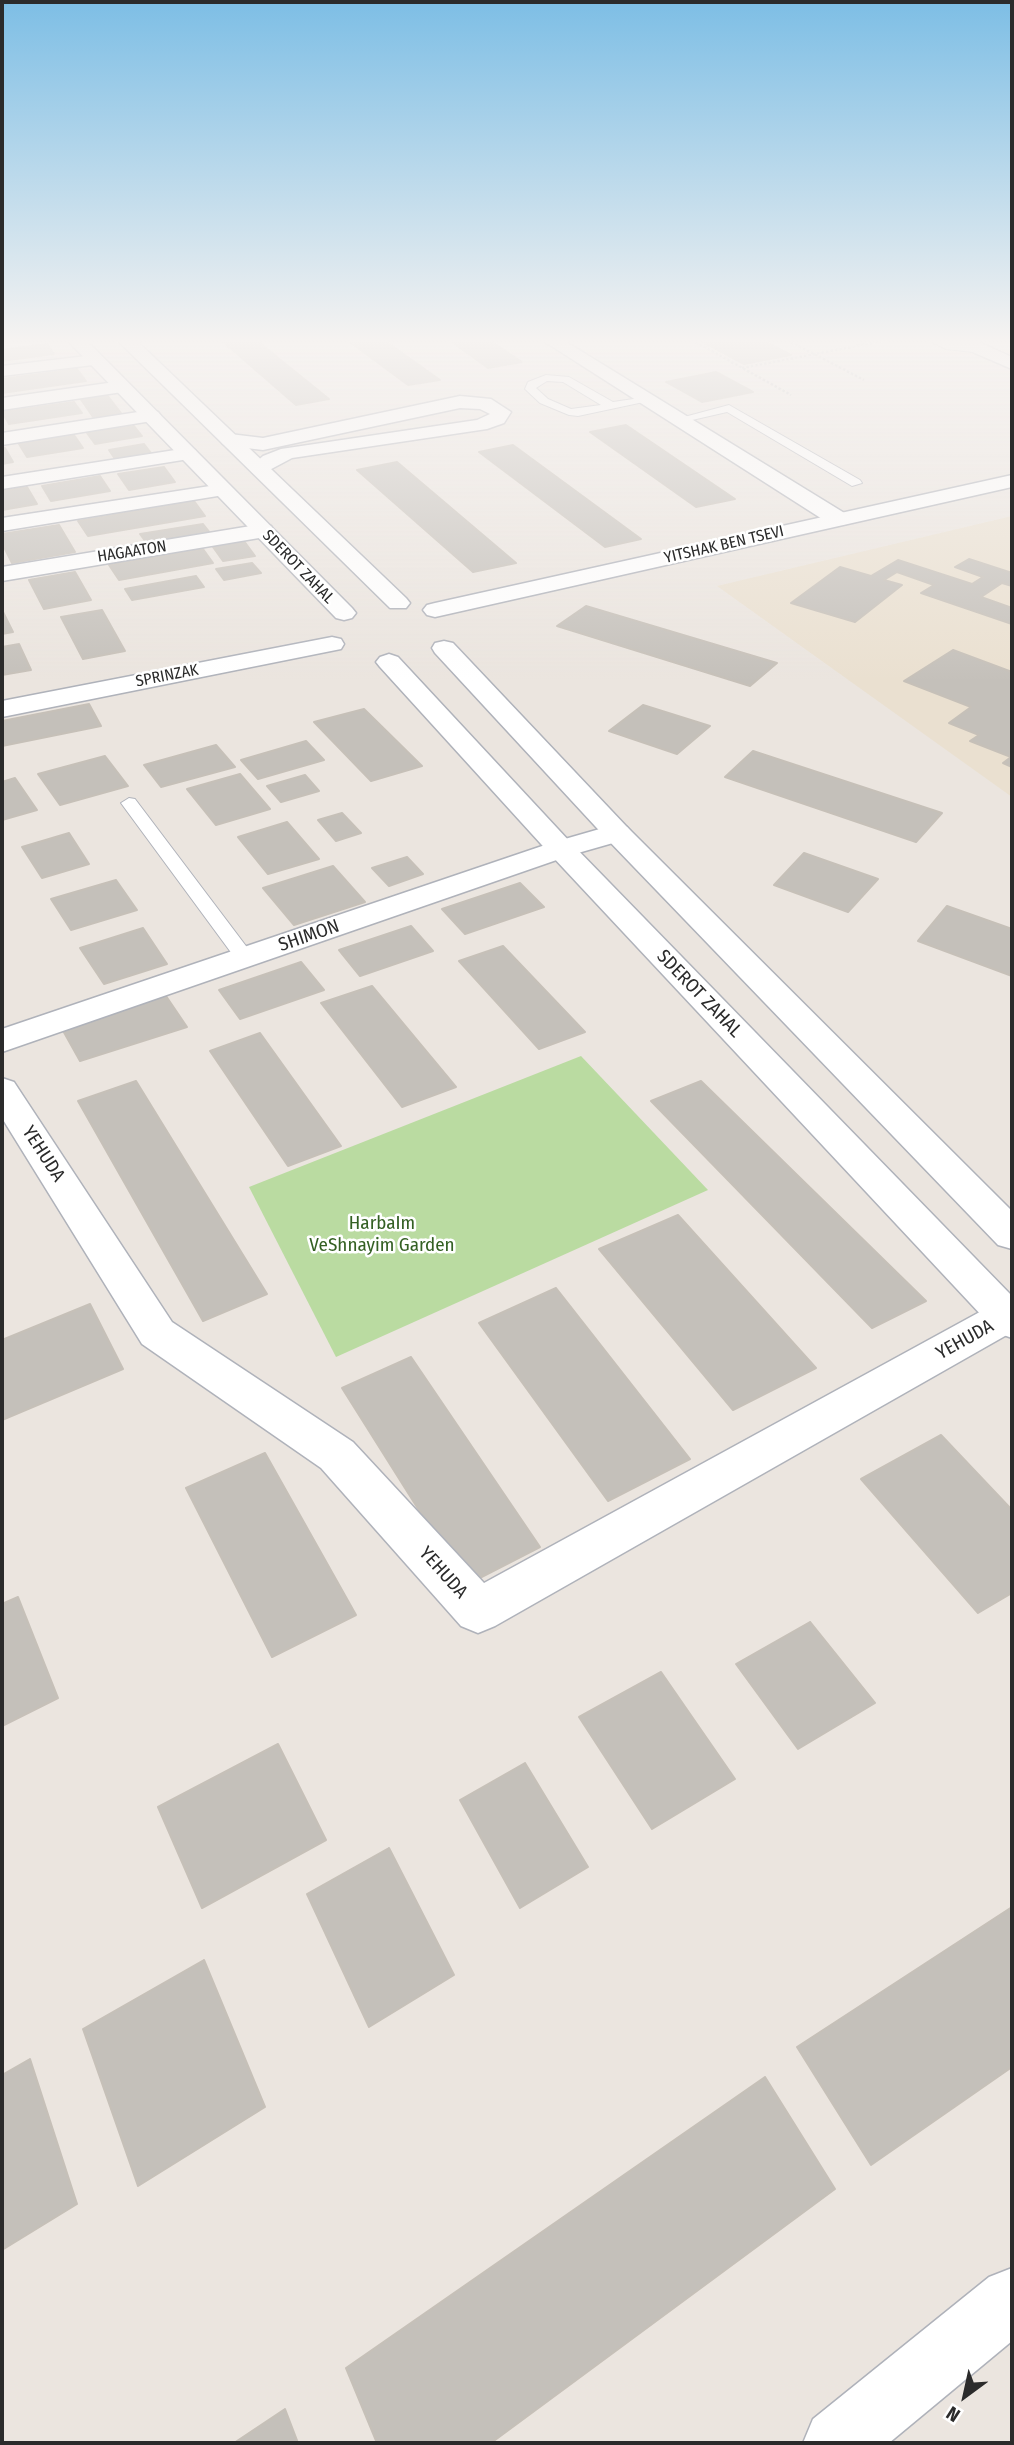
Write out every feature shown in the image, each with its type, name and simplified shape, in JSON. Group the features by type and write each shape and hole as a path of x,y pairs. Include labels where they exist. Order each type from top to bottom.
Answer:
{"street":[{"path":"2,483 187,454"},
{"name":"SDEROT ZAHAL","path":"188,454 344,614"},
{"path":"245,454 398,603"},
{"path":"260,469 270,460 285,454"},
{"path":"734,454 838,519"},
{"name":"YITSHAK BEN TSEVI","path":"435,610 1012,481"},
{"path":"2,525 223,490"},
{"name":"YITSHAK BEN TSEVI","path":"368,659 410,660 449,638 1012,499"},
{"name":"HAGAATON","path":"2,574 263,531"},
{"path":"332,644 328,636 329,628 344,614 378,604 398,603 435,610 452,621 449,638 617,833 1012,1235"},
{"name":"SDEROT ZAHAL","path":"332,644 368,659 561,849 1010,1317"},
{"name":"SPRINZAK","path":"2,709 332,644"},
{"name":"SHIMON","path":"2,1041 561,849 617,833"},
{"name":"YEHUDA","path":"2,1090 157,1333 337,1455 478,1611 1010,1317"},
{"path":"837,2443 1012,2300"}],"lane":[{"path":"807,454 856,483"},
{"path":"129,803 245,958"}],"shaded area":[{"path":"1012,516 1012,797 717,586"}],"green space":[{"name":"HarbaIm VeShnayim Garden","path":"581,1056 708,1190 336,1357 249,1187"}],"building":[{"path":"2,454 8,454 13,462 2,464"},
{"path":"112,454 144,454 115,459"},
{"path":"482,454 525,454 641,539 605,547"},
{"path":"621,454 669,454 735,499 696,507"},
{"path":"397,462 516,563 473,572 357,470"},
{"path":"164,467 175,482 129,490 118,474"},
{"path":"100,476 110,491 51,501 42,486"},
{"path":"27,487 37,504 2,510 2,491"},
{"path":"194,501 205,516 88,536 78,521"},
{"path":"203,524 211,534 148,545 140,534"},
{"path":"59,525 75,552 12,563 2,543 2,534"},
{"path":"244,541 255,556 223,561 213,547"},
{"path":"203,549 213,563 119,580 109,565"},
{"path":"969,559 1012,573 1012,586 1002,583 981,597 1012,608 1012,624 921,593 934,585 897,572 884,580 902,585 855,622 791,603 840,567 871,576 898,560 972,584 983,577 955,567"},
{"path":"252,563 261,573 224,580 216,569"},
{"path":"75,572 91,600 44,609 29,580"},
{"path":"196,576 204,587 132,600 125,589"},
{"path":"586,606 777,663 750,686 557,626"},
{"path":"102,610 125,651 83,659 61,617"},
{"path":"3,612 13,632 2,634"},
{"path":"19,644 31,670 2,675 2,647"},
{"path":"953,650 1012,672 1012,767 1003,763 1011,757 970,741 979,735 949,723 971,707 904,681"},
{"path":"89,704 101,726 2,746 2,721"},
{"path":"643,705 710,726 677,754 609,731"},
{"path":"364,709 422,766 371,781 314,722"},
{"path":"306,741 324,760 258,779 241,760"},
{"path":"216,745 235,767 161,787 144,765"},
{"path":"753,751 942,813 916,842 725,777"},
{"path":"105,756 128,786 60,805 38,774"},
{"path":"240,774 270,809 216,825 187,789"},
{"path":"305,775 319,791 281,802 267,786"},
{"path":"15,778 37,810 2,820 2,782"},
{"path":"342,813 361,833 336,841 318,820"},
{"path":"287,822 319,859 268,874 238,837"},
{"path":"69,833 89,864 42,878 22,847"},
{"path":"804,853 878,879 848,912 774,885"},
{"path":"407,857 423,874 389,886 372,868"},
{"path":"333,866 365,902 294,925 263,888"},
{"path":"116,880 137,910 71,930 51,899"},
{"path":"520,883 544,907 465,934 442,909"},
{"path":"947,906 1012,929 1012,976 918,941"},
{"path":"411,926 433,951 360,976 339,950"},
{"path":"143,928 167,964 104,984 80,948"},
{"path":"503,946 585,1032 539,1049 459,961"},
{"path":"301,962 324,990 240,1019 219,990"},
{"path":"372,986 456,1087 402,1107 321,1003"},
{"path":"166,996 187,1027 80,1061 61,1027"},
{"path":"260,1033 341,1146 288,1166 210,1051"},
{"path":"136,1081 267,1294 203,1321 78,1101"},
{"path":"701,1081 926,1301 872,1328 651,1101"},
{"path":"678,1215 816,1368 733,1410 599,1249"},
{"path":"556,1288 690,1459 608,1501 479,1323"},
{"path":"90,1304 123,1369 2,1420 2,1340"},
{"path":"411,1357 540,1547 466,1585 342,1388"},
{"path":"941,1435 1012,1510 1012,1593 978,1613 861,1479"},
{"path":"265,1453 356,1615 272,1657 186,1488"},
{"path":"18,1597 58,1698 2,1726 2,1604"},
{"path":"810,1622 875,1703 798,1749 736,1664"},
{"path":"661,1672 735,1779 652,1829 579,1717"},
{"path":"278,1744 326,1840 202,1908 158,1807"},
{"path":"525,1763 588,1867 520,1908 460,1800"},
{"path":"389,1848 454,1975 369,2027 307,1894"},
{"path":"1012,1907 1012,2067 871,2165 797,2047"},
{"path":"204,1960 265,2107 138,2186 83,2029"},
{"path":"30,2059 77,2204 2,2250 2,2075"},
{"path":"765,2077 835,2189 491,2443 377,2443 346,2368"},
{"path":"285,2409 298,2443 234,2443"}]}
